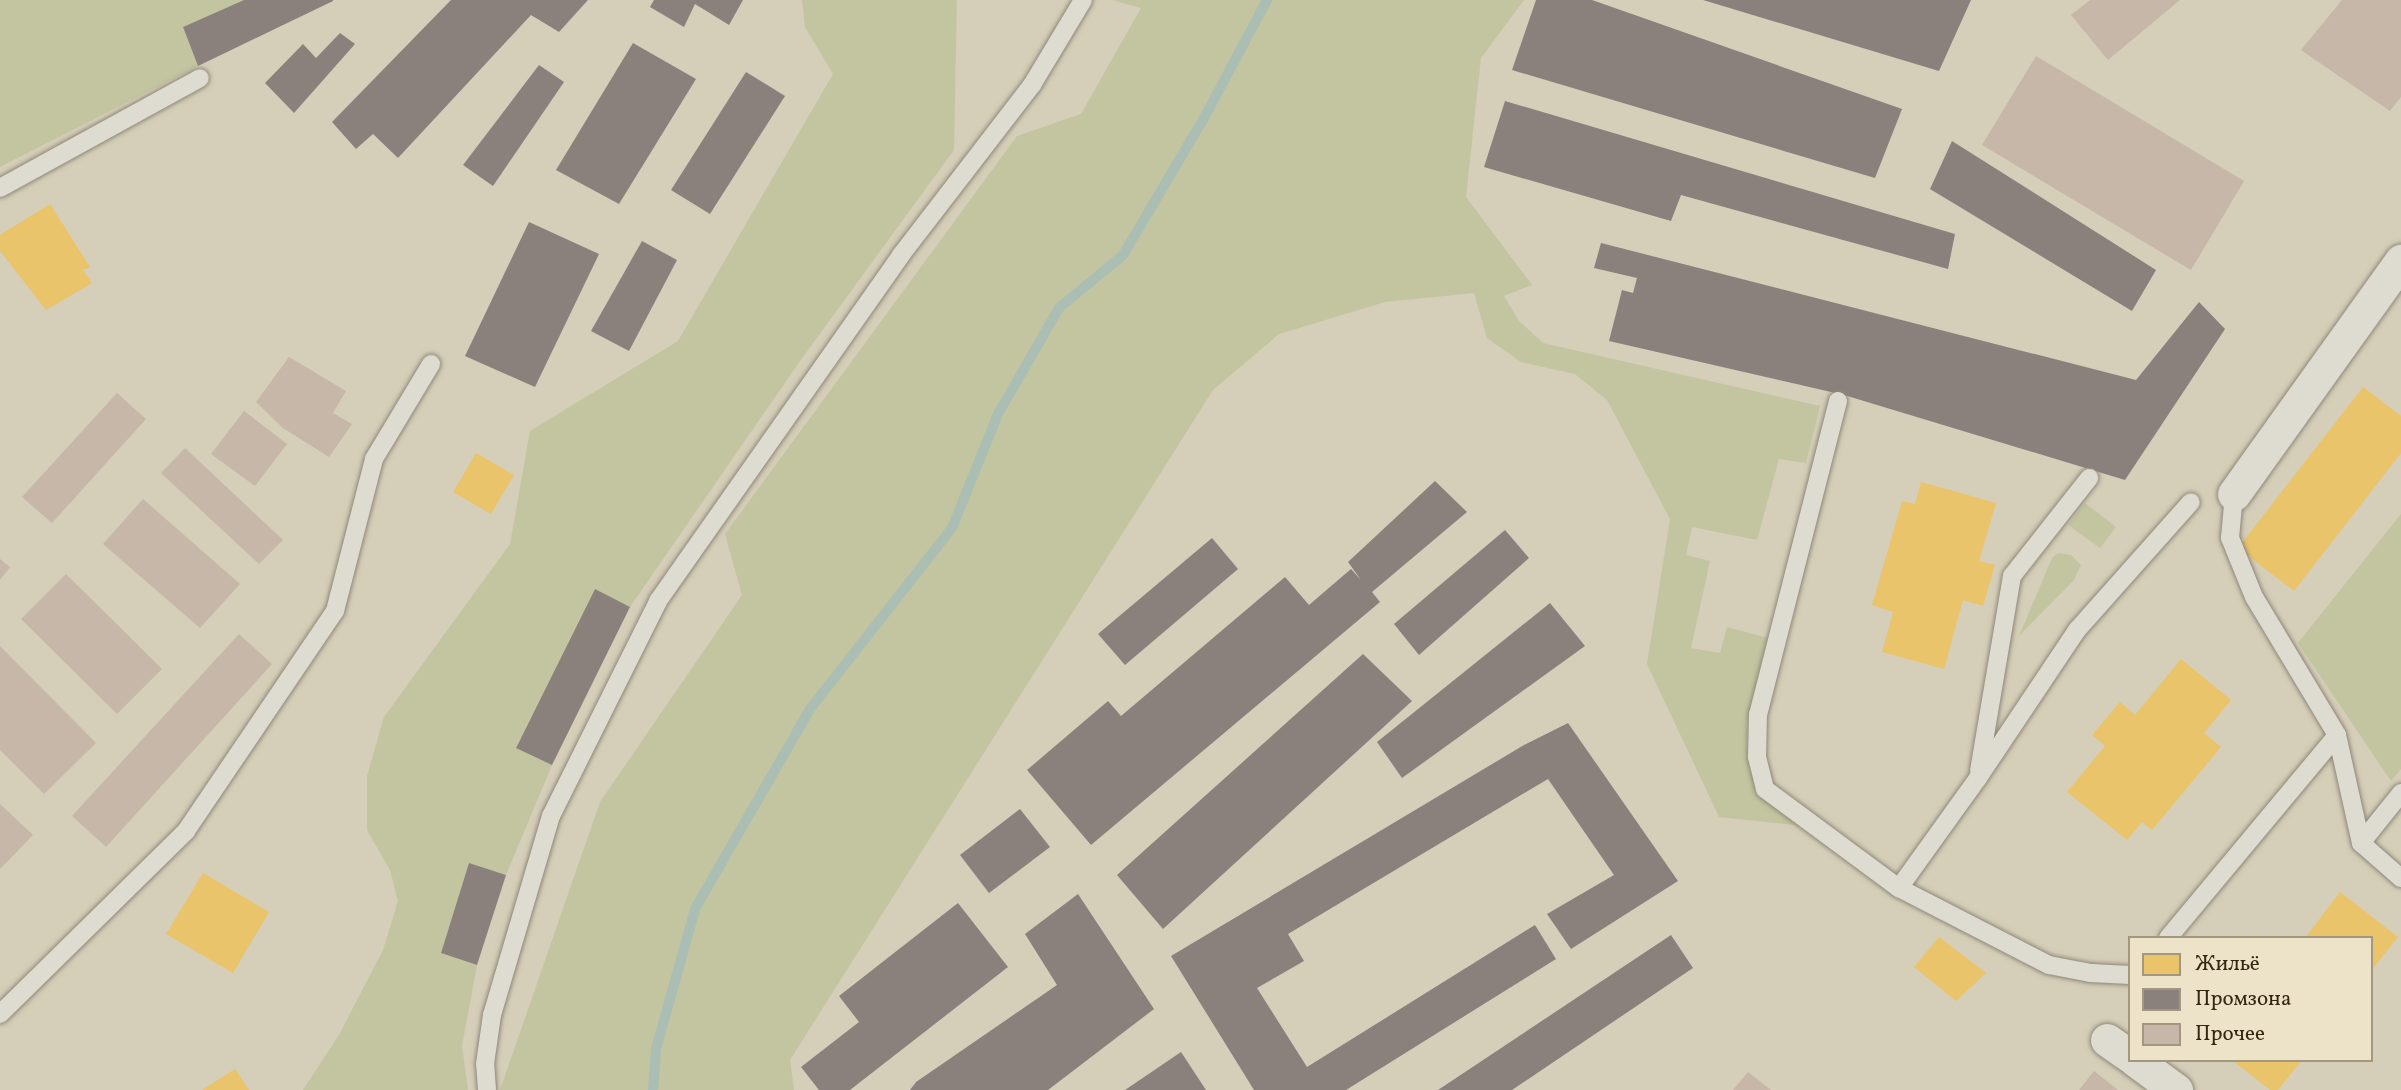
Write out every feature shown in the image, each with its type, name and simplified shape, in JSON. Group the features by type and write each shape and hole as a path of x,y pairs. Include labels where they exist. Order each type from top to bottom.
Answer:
{"street":[{"path":"2234,494 2401,261"},
{"path":"2138,1062 2176,1090"}],"lane":[{"path":"487,1090 485,1064 492,1015 551,816 657,601 901,256 1032,85 1083,0"},
{"path":"0,188 200,78"},
{"path":"0,1014 186,831 335,611 374,459 431,364"},
{"path":"1838,401 1758,714 1757,757 1765,789 1899,888 2049,965 2091,973 2128,975"},
{"path":"1978,778 2012,576 2090,478"},
{"path":"2234,494 2230,538 2254,597 2337,735 2361,843 2401,878"},
{"path":"1899,888 1978,778 2077,630 2191,502"},
{"path":"2170,936 2337,735"},
{"path":"2361,843 2401,793"}],"green space":[{"path":"0,0 244,0 183,27 198,66 0,167"},
{"path":"802,0 957,0 954,150 800,361 630,607 594,590 516,747 552,765 506,875 469,864 441,953 477,965 462,1046 468,1090 303,1090 339,1035 383,950 398,901 390,870 367,830 367,776 384,717 510,544 530,431 678,341 833,74 805,27"},
{"path":"1112,0 1524,0 1481,58 1466,197 1532,285 1504,296 1519,321 1543,343 1820,406 1806,463 1779,459 1757,540 1692,527 1686,555 1710,561 1691,648 1720,653 1727,627 1768,638 1747,723 1747,756 1756,789 1805,826 1719,817 1647,664 1670,519 1607,400 1575,374 1521,362 1487,338 1474,293 1385,302 1279,334 1213,390 790,1060 794,1090 500,1090 600,802 742,595 725,534 1017,136 1081,114 1141,8"},
{"path":"2085,503 2116,527 2100,548 2068,525"},
{"path":"2401,514 2401,769 2391,781 2298,643"},
{"path":"2058,553 2071,555 2081,565 2074,580 2019,636 2052,558"}],"building: Жильё":[{"path":"50,204 90,267 83,270 92,283 46,310 0,251 0,235"},
{"path":"2363,387 2401,416 2401,453 2294,591 2238,548"},
{"path":"476,453 514,475 491,514 453,492"},
{"path":"1921,482 1996,503 1979,561 1995,565 1983,606 1963,600 1944,669 1882,652 1893,612 1872,605 1902,501 1915,504"},
{"path":"2181,659 2231,700 2204,733 2221,747 2152,830 2142,822 2127,840 2067,792 2105,746 2092,735 2120,702 2135,715"},
{"path":"203,873 269,912 233,973 166,934"},
{"path":"2340,892 2398,937 2373,968 2373,936 2307,936"},
{"path":"1939,937 1986,973 1956,1001 1914,967"},
{"path":"2235,1062 2300,1062 2278,1090 2270,1090"},
{"path":"235,1069 249,1090 202,1090"}],"building: Промзона":[{"path":"244,0 333,1 198,66 183,27"},
{"path":"451,0 588,0 559,32 531,15 398,158 373,134 356,149 332,122"},
{"path":"654,0 743,0 729,25 695,4 684,27 650,7"},
{"path":"1536,0 1592,0 1902,109 1875,178 1512,70"},
{"path":"1703,0 1971,0 1939,71"},
{"path":"340,33 355,44 294,113 265,83 303,44 316,58"},
{"path":"633,43 696,79 619,204 556,170"},
{"path":"539,65 564,82 493,186 463,165"},
{"path":"746,72 785,96 710,214 671,190"},
{"path":"1505,101 1955,234 1948,269 1681,195 1671,221 1484,167"},
{"path":"1952,141 2156,270 2132,311 1930,189"},
{"path":"529,222 599,254 535,387 465,356"},
{"path":"642,241 677,260 629,351 591,331"},
{"path":"1601,243 2136,380 2199,302 2225,329 2125,480 1844,395 1609,341 1622,290 1633,293 1637,278 1594,268"},
{"path":"1435,481 1467,512 1372,592 1380,602 1091,845 1027,770 1108,701 1121,716 1285,577 1309,605 1351,569 1361,580 1348,562"},
{"path":"1505,530 1529,558 1419,655 1394,624"},
{"path":"1212,538 1238,569 1125,665 1098,634"},
{"path":"595,589 630,607 552,765 516,748"},
{"path":"1550,603 1585,646 1402,778 1377,742"},
{"path":"1363,654 1412,701 1163,929 1117,875"},
{"path":"1568,723 1678,881 1571,949 1547,914 1614,875 1548,779 1288,934 1304,961 1257,988 1307,1067 1535,925 1556,959 1346,1090 1254,1090 1171,956 1524,745"},
{"path":"1020,809 1050,847 989,893 960,855"},
{"path":"469,863 506,875 477,965 441,953"},
{"path":"1078,894 1154,1009 1048,1090 910,1090 916,1082 1057,985 1025,934"},
{"path":"958,903 1008,967 850,1090 819,1090 801,1067 859,1022 839,996"},
{"path":"1671,935 1693,968 1512,1090 1438,1090"},
{"path":"1181,1052 1206,1090 1125,1090"}],"building: Прочее":[{"path":"2090,0 2180,0 2108,60 2071,15"},
{"path":"2342,0 2401,0 2401,97 2390,111 2301,50"},
{"path":"2036,56 2244,181 2191,270 1982,145"},
{"path":"289,357 346,391 333,413 352,424 329,457 283,428 256,402"},
{"path":"117,393 146,419 52,523 22,497"},
{"path":"244,411 287,444 255,486 211,454"},
{"path":"185,448 283,540 259,564 161,473"},
{"path":"143,499 240,584 200,628 103,544"},
{"path":"0,559 10,567 0,580"},
{"path":"66,574 162,669 117,714 21,619"},
{"path":"239,634 272,664 106,847 72,816"},
{"path":"0,646 96,743 44,794 0,750"},
{"path":"0,804 33,835 0,869"},
{"path":"2094,1071 2118,1090 2079,1090"},
{"path":"1748,1072 1771,1090 1733,1090"}],"waterway":[{"path":"653,1090 656,1049 695,909 810,709 952,528 998,414 1059,308 1123,255 1204,118 1267,0"}]}
